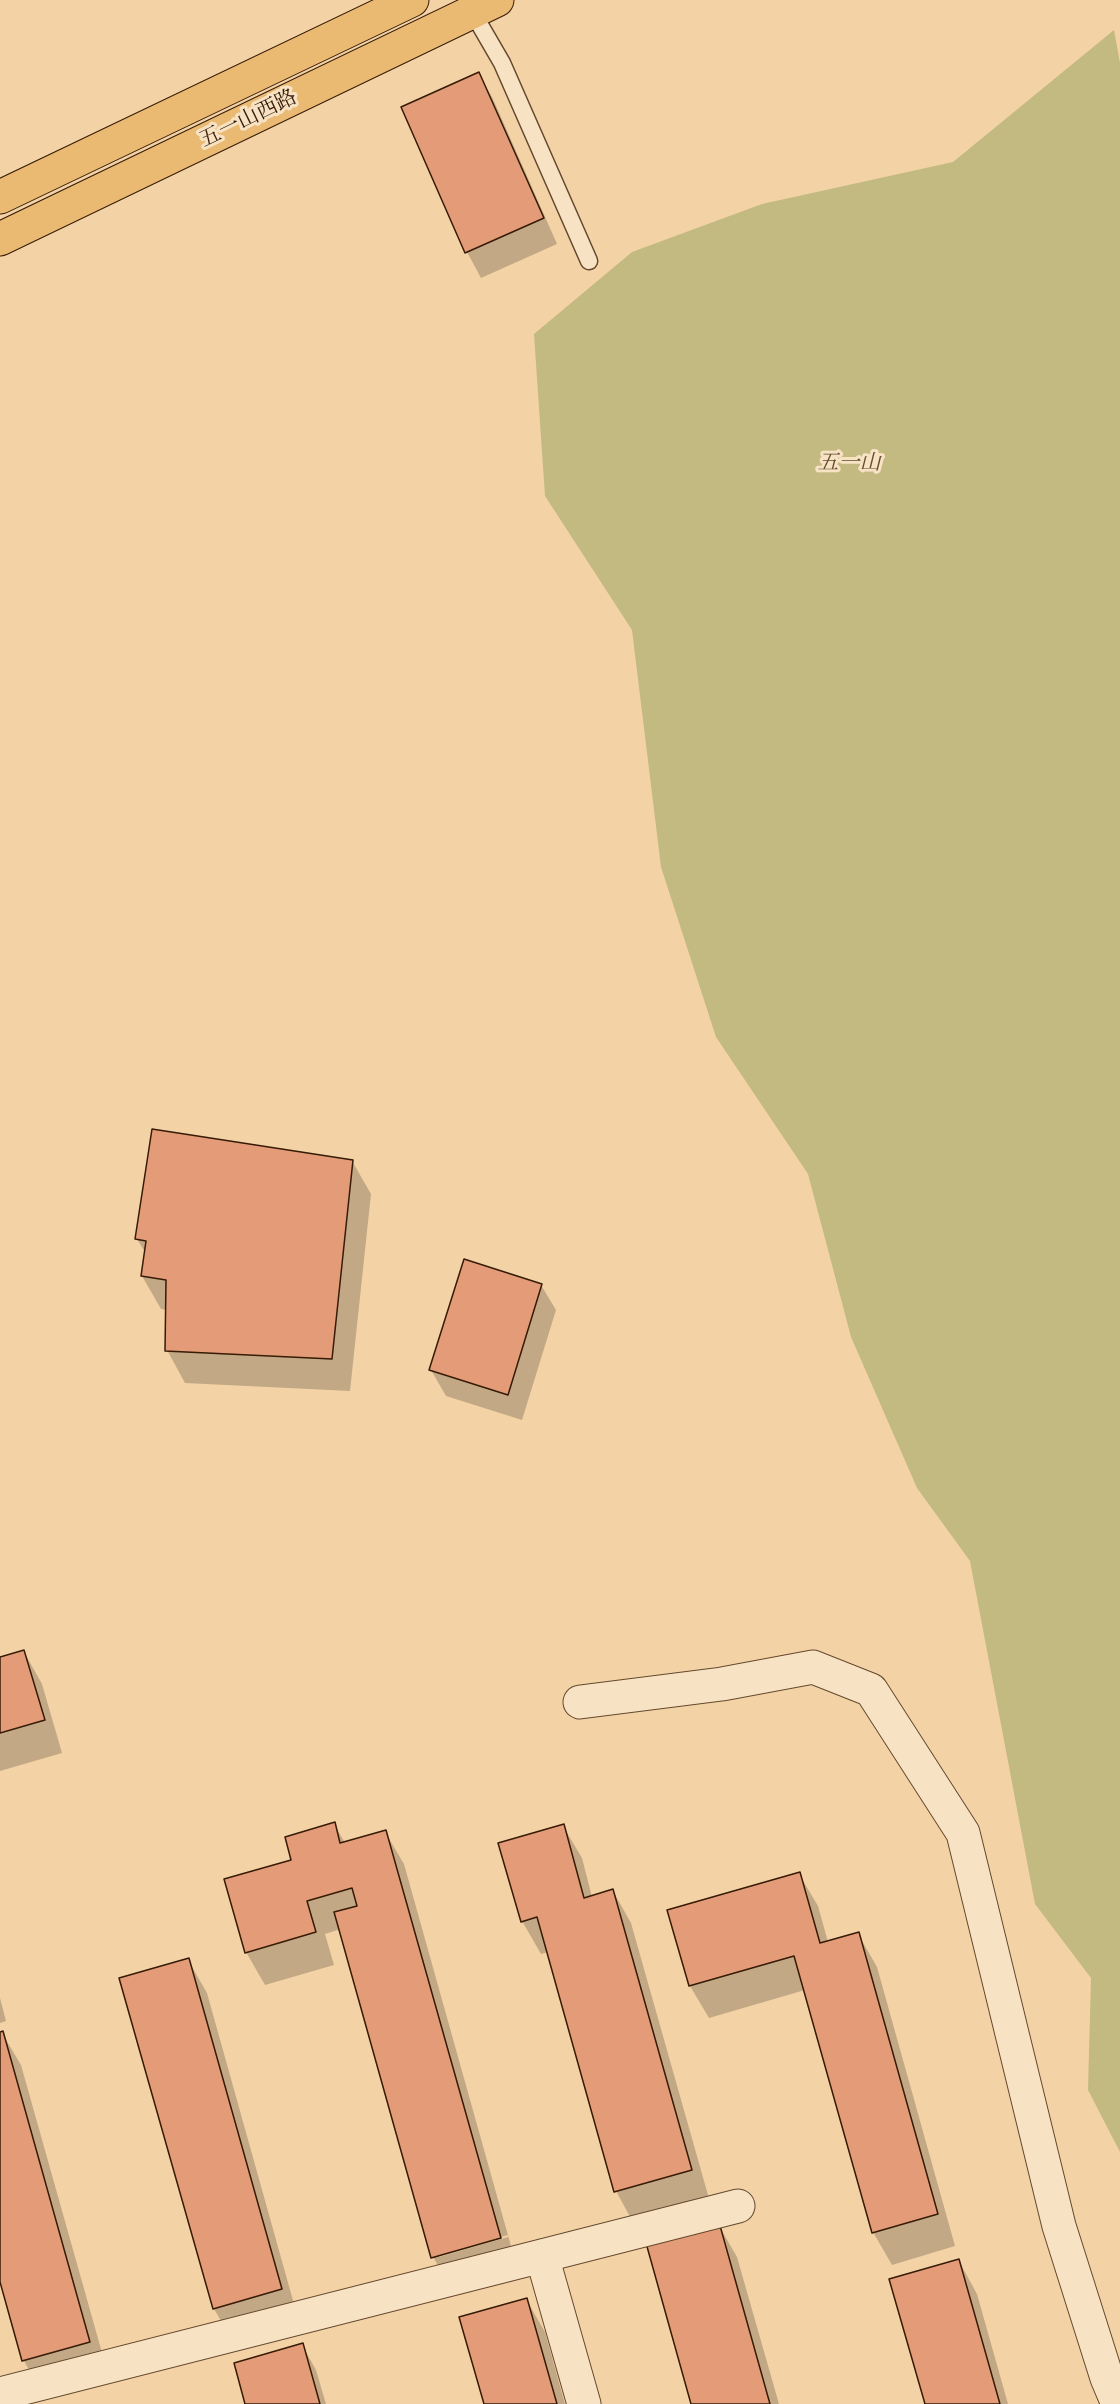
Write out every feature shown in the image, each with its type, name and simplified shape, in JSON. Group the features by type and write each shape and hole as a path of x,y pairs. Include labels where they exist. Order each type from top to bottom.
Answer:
{"main road":[{"name":"五一山西路","path":"0,196 412,0"},
{"name":"五一山西路","path":"0,239 485,6"}],"street":[{"path":"580,1702 722,1684 813,1667 871,1690 963,1833 1059,2226 1107,2378 1118,2404"},
{"path":"0,2394 738,2206"},
{"path":"542,2256 584,2404"}],"lane":[{"path":"485,6 502,63 589,261"}],"green space":[{"name":"五一山","path":"1114,30 1120,63 1120,2152 1088,2090 1091,1978 1035,1904 970,1561 917,1488 851,1337 808,1174 716,1037 661,867 632,630 545,496 534,334 632,252 762,204 953,162"}],"building":[{"path":"479,72 544,218 465,253 401,107"},
{"path":"152,1129 353,1160 332,1359 165,1351 166,1280 141,1276 146,1241 135,1239"},
{"path":"464,1259 542,1284 508,1395 429,1370"},
{"path":"24,1650 45,1720 0,1733 0,1657"},
{"path":"335,1822 340,1843 386,1830 501,2238 431,2258 334,1912 357,1906 352,1888 307,1901 316,1932 245,1953 224,1879 291,1860 285,1837"},
{"path":"564,1824 584,1898 613,1889 692,2170 614,2192 537,1917 521,1922 498,1843"},
{"path":"800,1872 820,1943 859,1932 938,2214 872,2233 794,1956 689,1986 667,1910"},
{"path":"189,1958 282,2289 213,2309 119,1978"},
{"path":"3,2031 90,2342 22,2361 0,2282 0,2032"},
{"path":"719,2222 770,2404 691,2404 646,2243"},
{"path":"959,2259 1000,2404 925,2404 889,2279"},
{"path":"527,2298 557,2404 484,2404 459,2317"},
{"path":"303,2343 320,2404 245,2404 234,2363"}]}
